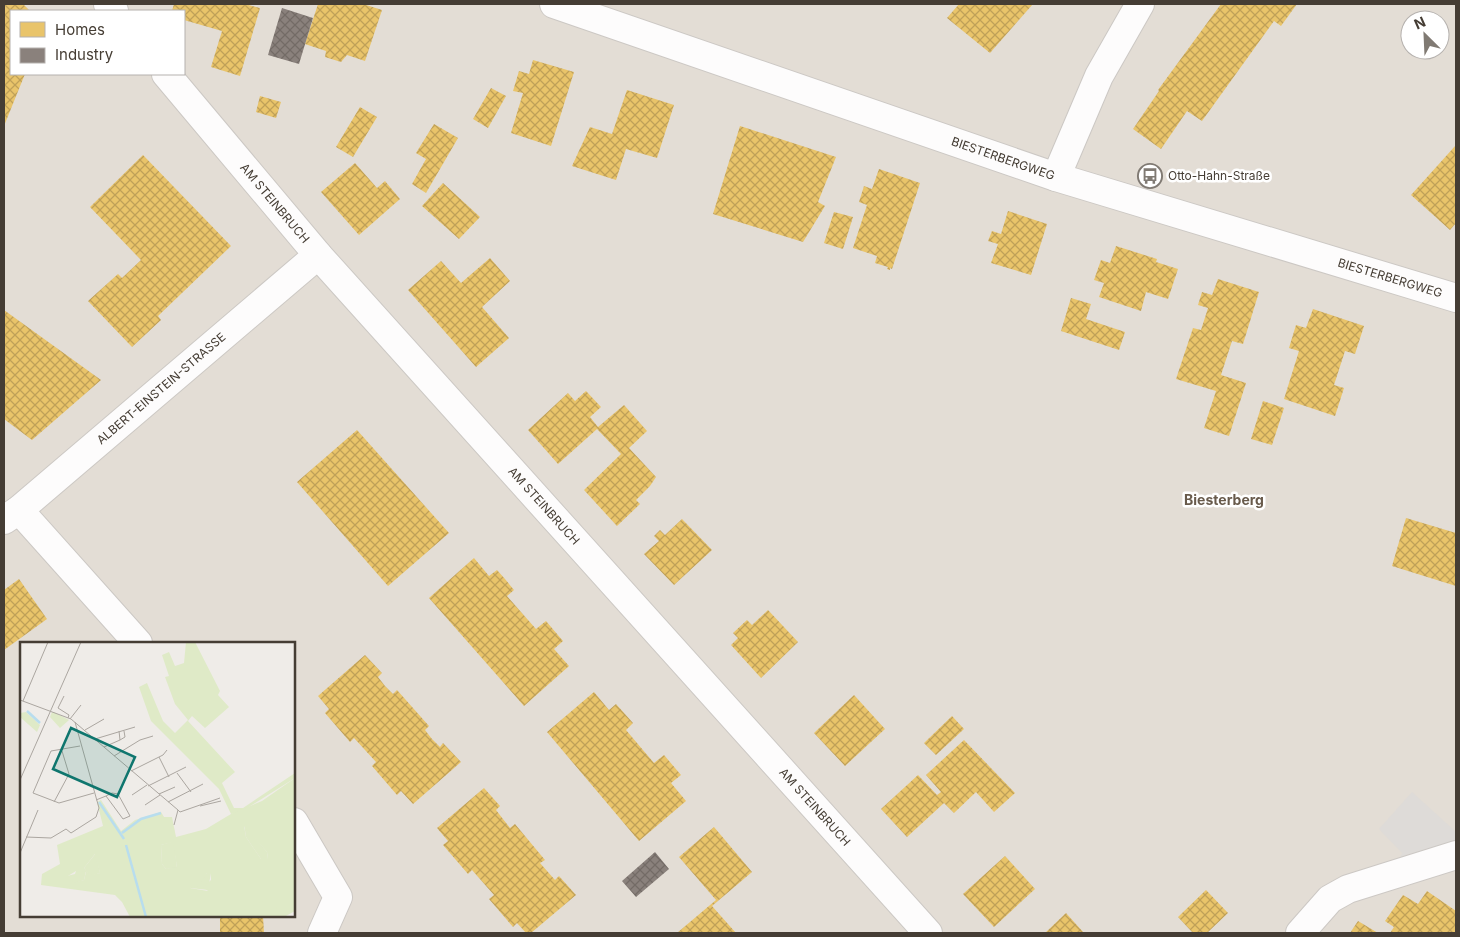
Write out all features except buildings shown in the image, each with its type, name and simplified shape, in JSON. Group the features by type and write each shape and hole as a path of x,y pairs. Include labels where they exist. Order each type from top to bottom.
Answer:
{"street":[{"name":"BIESTERBERGWEG","path":"554,4 1056,176 1456,298"},
{"path":"1056,176 1099,76 1140,4"},
{"name":"AM STEINBRUCH","path":"167,75 318,256 928,933"},
{"name":"ALBERT-EINSTEIN-STRASSE","path":"12,515 318,256"},
{"path":"12,515 137,642"},
{"path":"295,824 338,897 322,933"},
{"path":"1300,933 1330,899 1348,889 1456,855"}],"shaded area":[{"path":"4,4 1456,4 1456,933 4,933"},
{"path":"1412,792 1456,832 1456,843 1398,864 1402,853 1379,829"}],"place":[{"name":"Otto-Hahn-Straße","path":"1150,176"}],"district":[{"name":"Biesterberg","path":"1224,500"}]}
